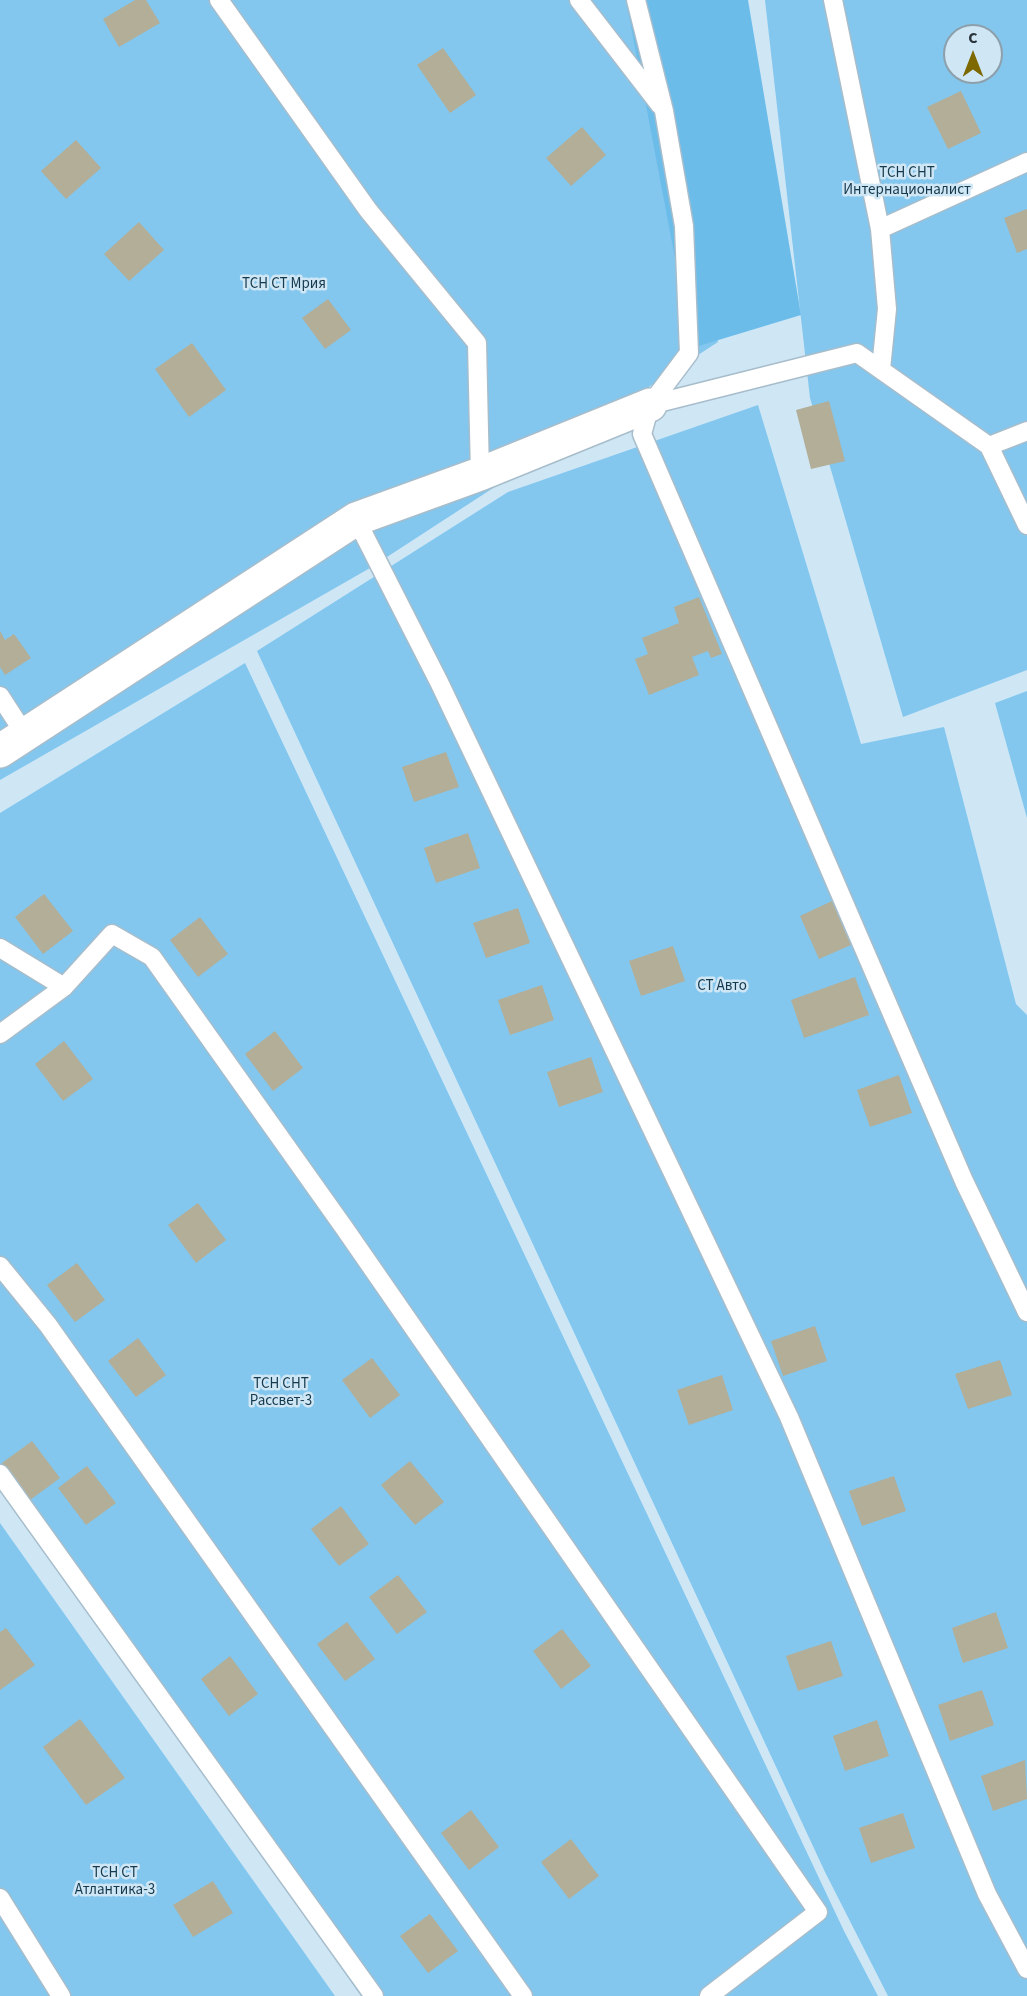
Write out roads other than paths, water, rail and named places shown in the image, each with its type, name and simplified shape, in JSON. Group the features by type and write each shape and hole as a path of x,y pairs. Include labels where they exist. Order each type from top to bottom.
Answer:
{"street":[{"path":"12,742 356,519 480,474 650,405"}],"lane":[{"path":"219,0 368,210 477,343 480,474"},
{"path":"579,0 664,111"},
{"path":"636,0 664,111 684,226 689,353 650,405 642,434 964,1180 1027,1312"},
{"path":"833,0 854,93 880,229 887,309 881,369"},
{"path":"880,229 1027,162"},
{"path":"650,405 857,353 989,446 1027,525"},
{"path":"989,446 1027,431"},
{"path":"356,519 439,682 789,1417 987,1894 1027,1969"},
{"path":"0,696 12,742"},
{"path":"0,1035 64,987 112,934 152,957 345,1229 818,1912 708,1996"},
{"path":"0,948 64,987"},
{"path":"0,1266 48,1325 523,1996"},
{"path":"0,1474 374,1996"},
{"path":"0,1898 61,1996"}],"park label":[{"name":"ТСН СНТ Интернационалист","path":"907,182"},
{"name":"ТСН СТ Мрия","path":"284,285"},
{"name":"СТ Авто","path":"722,987"},
{"name":"ТСН СНТ Рассвет-3","path":"281,1394"},
{"name":"ТСН СТ Атлантика-3","path":"115,1882"}]}
